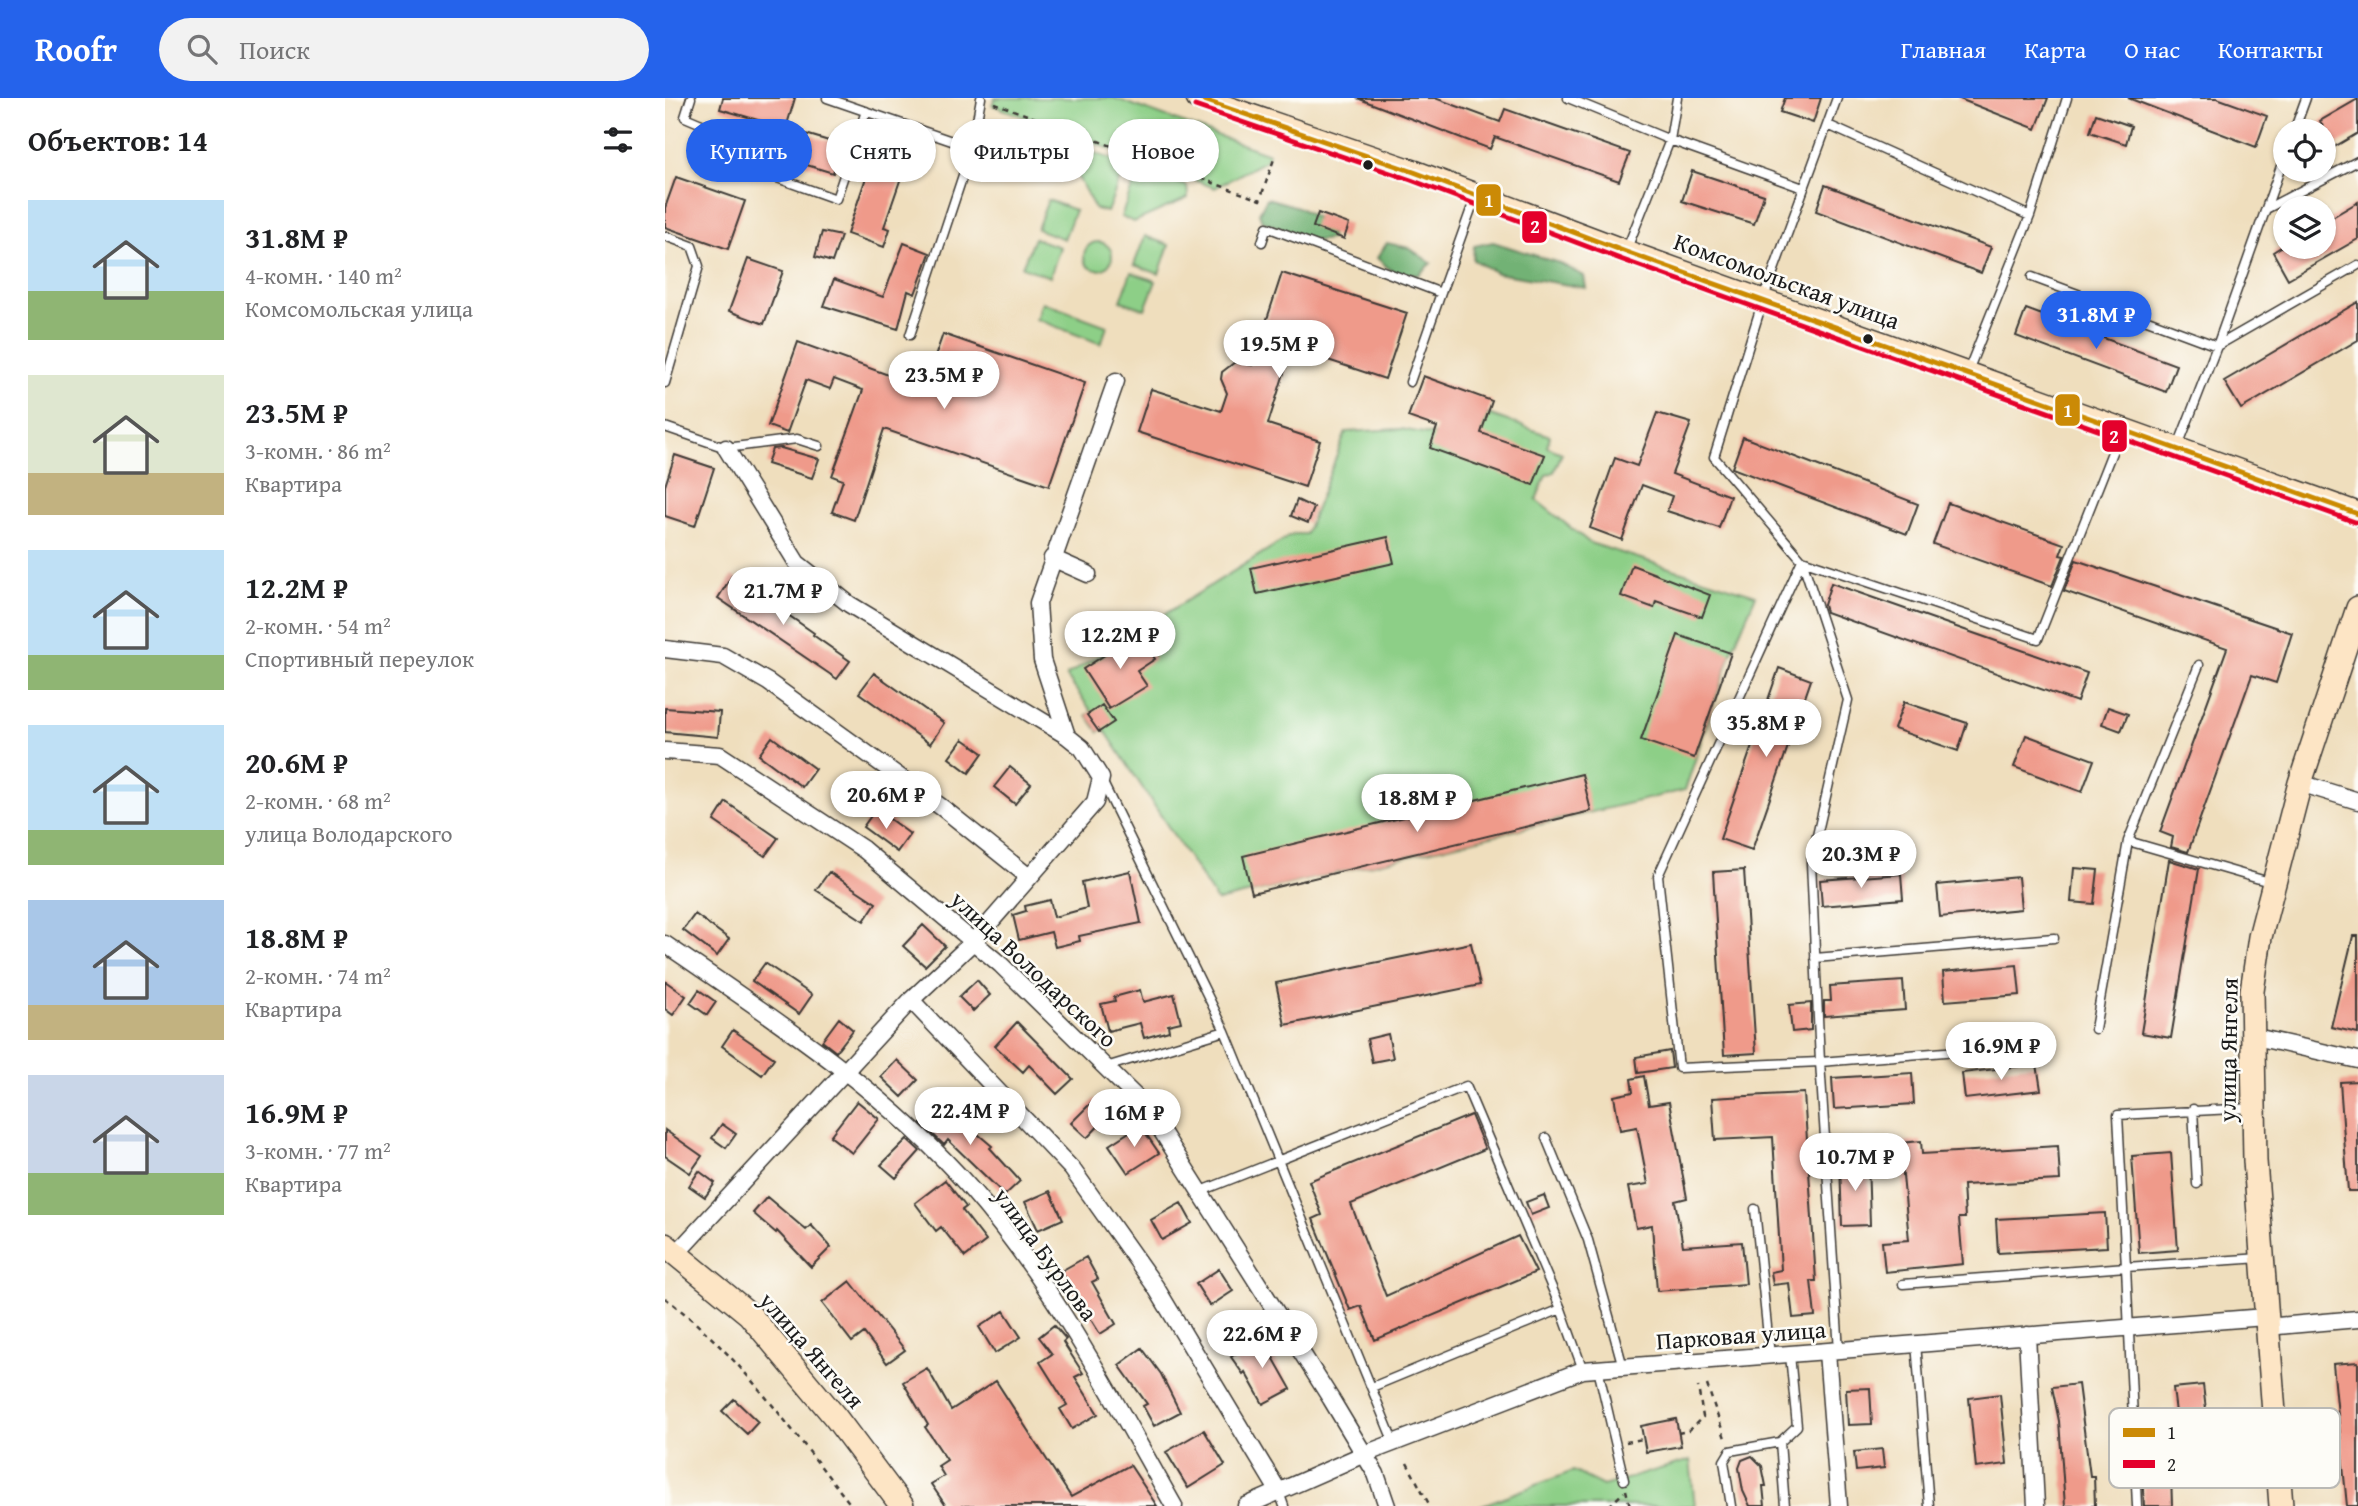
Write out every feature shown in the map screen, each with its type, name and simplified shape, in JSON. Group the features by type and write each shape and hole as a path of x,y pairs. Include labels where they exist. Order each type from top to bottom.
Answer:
{"main road":[{"name":"Комсомольская улица","path":"1198,98 1224,103 1626,252 2358,514"},
{"name":"улица Янгеля","path":"2273,1408 2252,1108 2252,991 2273,883 2300,783 2358,610"},
{"name":"улица Янгеля","path":"671,1249 749,1314 836,1418 902,1506"},
{"name":"улица Янгеля","path":"2280,1488 2281,1506"}],"street":[{"path":"1067,736 1042,660 1038,603 1116,380"},
{"path":"671,1249 847,1072 911,1000 973,942 1095,802 1101,778 1082,748 1067,736 849,604 797,563 726,448"},
{"path":"1052,558 1088,574"},
{"path":"665,649 723,656 768,682 944,809 1029,877"},
{"name":"улица Володарского","path":"665,751 720,755 863,849 1001,965 1147,1108 1331,1399 1376,1474 1387,1506"},
{"path":"2300,783 2358,801"},
{"name":"улица Бурлова","path":"665,944 807,1040 905,1121 972,1189 1065,1313 1174,1506"},
{"path":"911,1000 1072,1169 1155,1286 1282,1499"},
{"path":"2251,1036 2358,1060"},
{"name":"Парковая улица","path":"1246,1506 1282,1499 1363,1455 1590,1370 2129,1326 2358,1319"},
{"path":"2028,1335 2036,1506"},
{"path":"1833,1351 1839,1506"}],"lane":[{"path":"691,98 685,117 730,136 735,163 836,199 866,111"},
{"path":"827,98 950,140"},
{"path":"977,119 981,98"},
{"path":"1568,98 1670,140 1803,188"},
{"path":"1626,252 1670,140 1677,98"},
{"path":"1833,1351 1811,862 1848,701 1801,560 1714,457 1763,300 1837,98"},
{"path":"1967,374 2030,216 2067,98"},
{"path":"2298,119 2306,98"},
{"path":"1828,125 2030,216"},
{"path":"2266,209 2358,161"},
{"path":"910,335 961,182"},
{"path":"2176,448 2217,346 2276,182"},
{"path":"1410,382 1476,195"},
{"path":"1262,242 1267,227 1441,293"},
{"path":"665,236 692,246 699,265 665,383"},
{"path":"2217,346 2358,265"},
{"path":"2032,277 2217,346"},
{"path":"665,427 726,448 797,439 819,446"},
{"path":"1801,560 2038,639 2121,430"},
{"path":"1801,560 1658,876 1679,1068 1820,1062 2046,1044"},
{"path":"2095,1029 2128,841 2199,665"},
{"path":"1101,778 1226,1031 1394,1443"},
{"path":"2128,841 2273,883"},
{"path":"1815,958 2054,938"},
{"path":"1106,1067 1226,1031"},
{"path":"1199,1192 1466,1086 1561,1309 1590,1370 1624,1480"},
{"path":"2133,1408 2118,1115 2252,1108"},
{"path":"2193,1109 2197,1184"},
{"path":"1546,1138 1588,1240 1623,1367"},
{"path":"1755,1209 1770,1356"},
{"path":"1903,1284 2261,1258"},
{"path":"1372,1387 1561,1309"},
{"path":"1916,1343 1929,1506"},
{"path":"1731,1506 1724,1461 1730,1451 1780,1442 1797,1426 1790,1355"},
{"path":"1780,1442 1785,1506"},
{"path":"2136,1488 2137,1506"}],"path":[{"path":"981,98 1260,200 1274,159"},
{"path":"665,1298 702,1326 742,1368 852,1506"},
{"path":"1707,1385 1730,1451"},
{"path":"1678,1433 1688,1431 1703,1417 1698,1387"},
{"path":"1623,1442 1643,1439"},
{"path":"1407,1463 1430,1506"},
{"path":"1609,1506 1626,1489"}],"green space":[{"path":"995,98 1114,98 1172,119 1108,119 1108,148 1094,143 1094,119 1030,119 992,105"},
{"path":"1219,136 1269,154 1265,161 1215,188 1199,182 1219,182"},
{"path":"1094,153 1108,158 1108,182 1119,182 1107,212 1095,209 1080,182 1094,182"},
{"path":"1134,182 1175,182 1187,186 1188,198 1134,222 1121,217"},
{"path":"1267,198 1298,207 1327,224 1331,239 1314,241 1262,221 1259,213"},
{"path":"1048,200 1075,210 1064,239 1037,229"},
{"path":"1145,236 1169,245 1159,274 1134,265"},
{"path":"1034,238 1060,247 1050,277 1022,267"},
{"path":"1098,242 1108,246 1112,256 1108,266 1098,270 1088,266 1084,256 1088,246"},
{"path":"1493,242 1559,263 1584,276 1586,288 1497,273 1473,260 1474,246"},
{"path":"1387,243 1409,248 1431,263 1418,275 1394,273 1377,258"},
{"path":"1131,272 1156,281 1145,309 1121,301"},
{"path":"1042,302 1107,326 1101,344 1036,319"},
{"path":"1488,414 1550,436 1547,447 1562,453 1554,472 1546,475 1536,500 1590,543 1756,595 1731,653 1685,790 1217,901 1104,729 1099,732 1087,715 1092,712 1066,676 1293,534 1306,534 1346,432 1400,429 1477,442"},
{"path":"1690,1460 1695,1506 1480,1506 1573,1471 1603,1486"}],"building":[{"path":"723,98 795,98 789,119 755,119 720,109"},
{"path":"1357,98 1435,98 1500,122 1505,109 1630,153 1619,181 1495,137 1490,149"},
{"path":"1785,98 1821,98 1813,123 1780,112"},
{"path":"1957,98 2048,98 2036,129"},
{"path":"2128,98 2217,98 2267,116 2256,147"},
{"path":"2358,99 2358,133 2336,146 2336,119 2323,119"},
{"path":"2096,114 2131,126 2126,144 2090,132"},
{"path":"812,136 826,140 826,171 812,167"},
{"path":"1692,171 1764,195 1754,224 1682,201"},
{"path":"676,177 745,201 728,249 665,227 665,208"},
{"path":"865,182 899,182 884,227 890,229 884,247 847,234"},
{"path":"1825,185 1991,247 1981,273 1816,211"},
{"path":"2358,202 2358,239 2336,252 2336,215"},
{"path":"1318,213 1349,224 1344,239 1313,227"},
{"path":"822,232 841,236 832,262 815,257"},
{"path":"904,243 930,253 915,294 908,291 898,329 824,306 834,279 883,297"},
{"path":"748,259 783,271 764,324 729,311"},
{"path":"2277,259 2323,259 2288,279"},
{"path":"1282,273 1407,313 1385,379 1292,348 1268,424 1320,441 1305,487 1137,432 1151,389 1221,411 1227,393 1221,379 1222,372 1235,362 1252,365"},
{"path":"2358,302 2358,340 2241,409 2224,381"},
{"path":"2026,309 2176,365 2166,392 2016,336"},
{"path":"943,334 1085,383 1049,486 884,429 854,520 832,512 843,480 832,476 863,390 834,379 830,389 806,380 787,433 768,426 798,342 924,388"},
{"path":"1423,376 1492,401 1481,433 1545,455 1533,485 1430,448 1437,427 1408,417"},
{"path":"1657,413 1691,423 1672,474 1730,496 1719,528 1667,511 1672,496 1642,485 1622,540 1590,528 1615,458 1637,466"},
{"path":"1743,437 1918,504 1907,534 1732,468"},
{"path":"781,448 819,459 812,478 767,464 772,449"},
{"path":"675,455 714,468 695,526 665,516 665,486"},
{"path":"1297,500 1314,508 1308,523 1291,516"},
{"path":"1948,503 2064,544 2060,555 2064,556 2052,586 1933,544"},
{"path":"1388,537 1394,563 1257,594 1251,568"},
{"path":"2076,560 2292,633 2276,683 2252,675 2188,852 2171,847 2173,837 2160,832 2227,648 2064,591"},
{"path":"1632,565 1710,595 1702,617 1656,601 1654,608 1621,596"},
{"path":"732,576 850,661 837,679 718,598"},
{"path":"1831,583 2087,673 2077,702 1826,612 1824,605"},
{"path":"1139,633 1155,659 1137,671 1147,686 1109,709 1083,669"},
{"path":"1678,635 1731,653 1694,758 1641,740"},
{"path":"1779,668 1811,680 1752,850 1720,839"},
{"path":"874,673 944,723 930,744 859,693"},
{"path":"1904,702 1967,723 1958,751 1894,729"},
{"path":"1102,705 1114,722 1099,732 1087,715"},
{"path":"2108,707 2128,714 2121,731 2102,724"},
{"path":"665,708 720,712 718,737 665,732"},
{"path":"2026,735 2094,760 2082,792 2014,767"},
{"path":"772,737 815,769 802,787 759,755"},
{"path":"963,739 983,753 969,773 949,758"},
{"path":"1010,767 1031,784 1015,804 994,787"},
{"path":"1582,774 1591,811 1252,893 1243,856"},
{"path":"726,802 778,838 765,856 714,821"},
{"path":"876,809 910,834 897,852 863,827"},
{"path":"2169,860 2199,869 2171,1038 2141,1033"},
{"path":"2074,868 2098,870 2094,904 2071,902"},
{"path":"1744,870 1756,1053 1724,1055 1713,872"},
{"path":"1130,871 1141,923 1079,936 1080,941 1055,947 1051,932 1019,940 1013,915 1026,911 1025,906 1050,900 1054,917 1087,908 1082,882"},
{"path":"829,872 876,903 864,921 816,890"},
{"path":"1901,874 1903,899 1822,906 1820,880"},
{"path":"2018,877 2021,909 1940,917 1937,885"},
{"path":"695,914 729,939 717,956 683,930"},
{"path":"923,925 945,946 925,966 903,946"},
{"path":"2353,936 2358,936 2358,1033 2331,1027"},
{"path":"1471,943 1480,985 1285,1025 1276,983"},
{"path":"765,963 812,995 799,1014 752,981"},
{"path":"2017,965 2020,995 1945,1001 1943,972"},
{"path":"977,980 990,995 973,1011 959,997"},
{"path":"665,981 686,996 673,1015 665,1009"},
{"path":"1903,981 1905,1010 1824,1016 1824,1001 1831,1001 1830,986"},
{"path":"699,990 716,1002 707,1015 690,1003"},
{"path":"1140,990 1143,1002 1174,994 1181,1022 1168,1025 1169,1031 1144,1038 1140,1023 1108,1031 1101,1004 1115,1001 1114,997"},
{"path":"1811,1003 1811,1030 1792,1032 1789,1005"},
{"path":"839,1018 853,1030 836,1052 822,1041"},
{"path":"1017,1022 1073,1079 1057,1094 1029,1065 1023,1072 995,1046"},
{"path":"733,1030 774,1058 762,1075 722,1046"},
{"path":"1388,1034 1393,1058 1372,1062 1367,1039"},
{"path":"1670,1051 1672,1068 1638,1073 1636,1057"},
{"path":"897,1060 918,1080 902,1097 881,1077"},
{"path":"2037,1064 2041,1090 1965,1099 1962,1073"},
{"path":"1912,1073 1914,1104 1834,1109 1832,1078"},
{"path":"1644,1076 1649,1105 1669,1102 1687,1198 1675,1201 1683,1246 1742,1242 1746,1284 1657,1291 1652,1225 1636,1228 1628,1187 1648,1184 1637,1127 1620,1130 1614,1096 1633,1092 1631,1079"},
{"path":"2358,1081 2358,1191 2348,1191 2340,1082"},
{"path":"1804,1093 1816,1281 1811,1281 1815,1316 1793,1318 1789,1283 1773,1285 1771,1272 1781,1270 1773,1137 1715,1140 1712,1098"},
{"path":"1095,1099 1110,1114 1087,1138 1071,1123"},
{"path":"857,1101 879,1119 852,1153 830,1136"},
{"path":"940,1102 992,1146 990,1148 1020,1181 1005,1195 948,1140 944,1145 921,1123"},
{"path":"1471,1115 1485,1149 1351,1204 1386,1296 1518,1236 1536,1272 1375,1340 1361,1306 1350,1310 1313,1219 1322,1215 1309,1181"},
{"path":"722,1124 736,1134 726,1148 712,1138"},
{"path":"1140,1125 1159,1153 1128,1173 1109,1145"},
{"path":"665,1130 702,1156 690,1173 665,1156"},
{"path":"907,1139 920,1151 896,1178 881,1165"},
{"path":"1921,1141 1922,1154 2058,1146 2060,1180 1963,1185 1965,1218 1959,1218 1963,1264 1885,1272 1882,1242 1909,1240 1900,1143"},
{"path":"2171,1153 2178,1250 2139,1253 2132,1156"},
{"path":"1868,1160 1870,1225 1842,1226 1840,1161"},
{"path":"699,1171 715,1183 705,1197 689,1186"},
{"path":"945,1180 966,1207 962,1210 986,1241 965,1257 941,1227 936,1231 915,1203"},
{"path":"1050,1191 1063,1219 1038,1230 1025,1202"},
{"path":"1544,1195 1549,1208 1531,1215 1526,1202"},
{"path":"767,1197 806,1230 811,1225 831,1247 811,1267 777,1231 776,1233 753,1213"},
{"path":"1181,1203 1192,1223 1162,1240 1151,1220"},
{"path":"2105,1213 2107,1247 1998,1253 1996,1219"},
{"path":"1086,1257 1098,1279 1092,1282 1116,1324 1100,1334 1061,1271"},
{"path":"1219,1269 1233,1291 1210,1306 1196,1284"},
{"path":"850,1281 905,1350 887,1363 864,1333 852,1342 822,1303"},
{"path":"1004,1311 1021,1337 995,1353 979,1327"},
{"path":"1054,1325 1066,1339 1063,1342 1083,1373 1075,1377 1098,1414 1072,1429 1060,1409 1067,1405 1040,1362 1052,1354 1039,1337"},
{"path":"1261,1336 1291,1389 1263,1404 1245,1372 1243,1374 1231,1357"},
{"path":"1142,1348 1161,1374 1180,1412 1154,1426 1143,1406 1147,1404 1119,1365"},
{"path":"2358,1362 2358,1506 2347,1506 2340,1408 2337,1408 2333,1364"},
{"path":"927,1368 951,1410 996,1381 1071,1497 1130,1465 1157,1506 946,1506 931,1484 944,1476 938,1466 947,1460 925,1427 928,1425 903,1382"},
{"path":"2078,1384 2090,1476 2094,1476 2095,1506 2065,1506 2059,1421 2052,1387"},
{"path":"2203,1385 2206,1408 2175,1408 2173,1388"},
{"path":"1870,1388 1872,1424 1848,1425 1846,1389"},
{"path":"2000,1394 2007,1464 1976,1468 1969,1398"},
{"path":"734,1399 758,1422 747,1434 722,1411"},
{"path":"1676,1419 1681,1446 1646,1452 1641,1426"},
{"path":"1204,1430 1225,1465 1188,1488 1166,1452"},
{"path":"1882,1449 1884,1468 1856,1471 1854,1452"},
{"path":"1752,1456 1762,1466 1766,1486 1763,1486 1765,1506 1750,1506 1743,1491 1739,1468 1742,1460"},
{"path":"2143,1488 2171,1488 2172,1506 2144,1506"}],"transit line":[{"name":"1","path":"1198,98 1414,172 1626,252 2358,514"},
{"name":"2","path":"1195,106 1411,180 1623,260 2355,522"}]}
